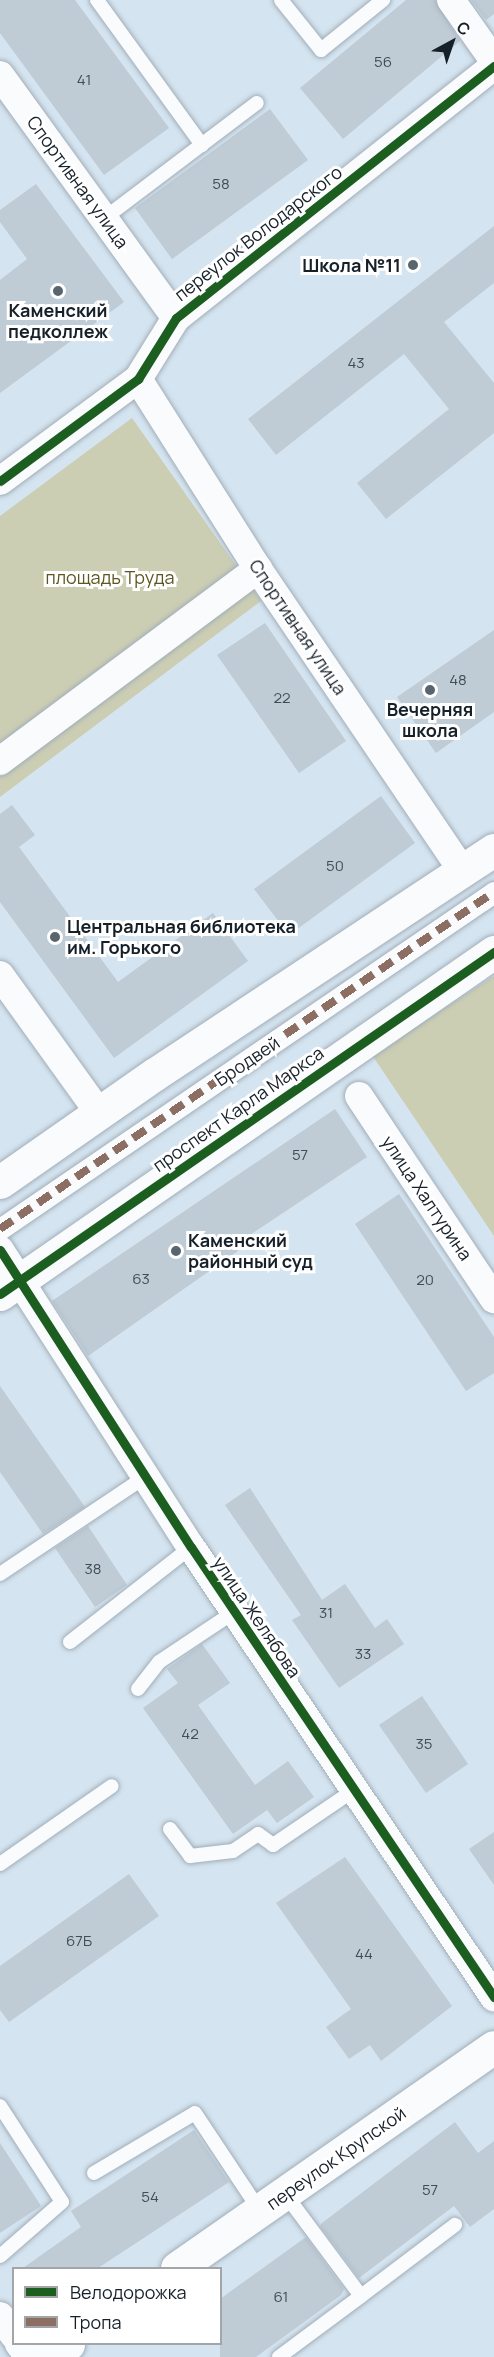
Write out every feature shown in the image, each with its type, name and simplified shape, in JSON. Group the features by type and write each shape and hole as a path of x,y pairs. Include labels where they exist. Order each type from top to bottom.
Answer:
{"street":[{"path":"451,0 494,61"},
{"name":"переулок Володарского","path":"0,481 138,379 176,318 494,66"},
{"name":"Спортивная улица","path":"0,75 106,217 176,318"},
{"name":"Спортивная улица","path":"138,379 258,569 463,872"},
{"path":"0,761 258,569"},
{"path":"0,1182 494,850"},
{"name":"Бродвей","path":"0,1229 494,892"},
{"name":"проспект Карла Маркса","path":"10,1287 494,952"},
{"path":"0,975 100,1114"},
{"name":"улица Халтурина","path":"359,1096 494,1299"},
{"name":"улица Желябова","path":"0,1250 10,1287 145,1477 494,1997"},
{"name":"переулок Крупской","path":"178,2267 494,2047"},
{"path":"0,2316 12,2332"},
{"path":"48,2357 65,2345"}],"lane":[{"path":"97,0 202,145"},
{"path":"281,0 321,50 383,0"},
{"path":"106,217 257,103"},
{"path":"0,1574 145,1477"},
{"path":"70,1642 191,1547"},
{"path":"138,1689 159,1662 234,1612"},
{"path":"0,1864 112,1786"},
{"path":"170,1829 190,1856 233,1851 258,1834 273,1845 354,1790"},
{"path":"0,2106 62,2202 0,2256"},
{"path":"94,2173 195,2113 273,2203 361,2296"},
{"path":"279,2357 455,2225"}],"green space":[{"name":"площадь Труда","path":"132,418 261,601 0,797 0,516"},
{"path":"494,976 494,1236 372,1055"}],"building":[{"path":"0,0 75,0 169,128 104,175 0,33"},
{"path":"406,0 435,0 460,41 343,139 300,88"},
{"path":"471,0 494,0 494,14 486,20"},
{"path":"270,109 308,160 172,259 135,208"},
{"name":"Каменский педколлеж","path":"36,184 124,302 0,393 0,280 27,259 0,222 0,210"},
{"path":"494,226 494,283 444,322 494,383 494,433 386,519 357,483 449,409 404,354 276,455 248,419"},
{"path":"265,623 346,741 299,773 217,655"},
{"path":"494,630 494,712 436,753 397,697"},
{"path":"381,796 415,843 289,935 254,889"},
{"name":"Центральная библиотека им. Горького","path":"12,805 35,835 19,847 118,982 213,913 248,961 114,1058 0,902 0,814"},
{"path":"335,1109 367,1157 235,1245 238,1251 88,1356 52,1301"},
{"path":"399,1194 494,1337 494,1373 466,1391 355,1224"},
{"path":"0,1386 85,1507 43,1534 0,1472"},
{"path":"250,1488 322,1600 345,1584 375,1628 387,1619 404,1644 339,1688 292,1620 301,1615 225,1505"},
{"path":"88,1526 127,1585 95,1607 55,1548"},
{"path":"202,1644 230,1683 198,1705 255,1785 288,1761 314,1797 277,1823 267,1810 233,1834 143,1708 178,1683 167,1669"},
{"path":"422,1696 468,1764 426,1793 379,1725"},
{"path":"494,1832 494,1885 469,1849"},
{"path":"345,1857 452,2006 381,2061 370,2045 349,2059 326,2027 351,2009 276,1903"},
{"path":"129,1874 159,1916 9,2022 0,2010 0,1966"},
{"path":"455,2122 478,2153 494,2141 494,2209 470,2227 454,2206 359,2278 320,2226"},
{"path":"194,2130 229,2182 100,2267 24,2267 81,2227 71,2211"},
{"path":"0,2143 41,2206 0,2233"},
{"path":"306,2237 344,2289 341,2295 256,2357 220,2357 222,2298"}],"marked path":[{"path":"0,1229 494,892"}],"cycle path":[{"path":"0,481 138,379 176,318 494,66"},
{"path":"0,1294 494,952"},
{"path":"0,1250 191,1547 494,1997"}],"place":[{"name":"Школа №11","path":"413,265"},
{"name":"Каменский педколлеж","path":"58,291"},
{"name":"Вечерняя школа","path":"430,690"},
{"name":"Центральная библиотека им. Горького","path":"55,937"},
{"name":"Каменский районный суд","path":"176,1251"}]}
